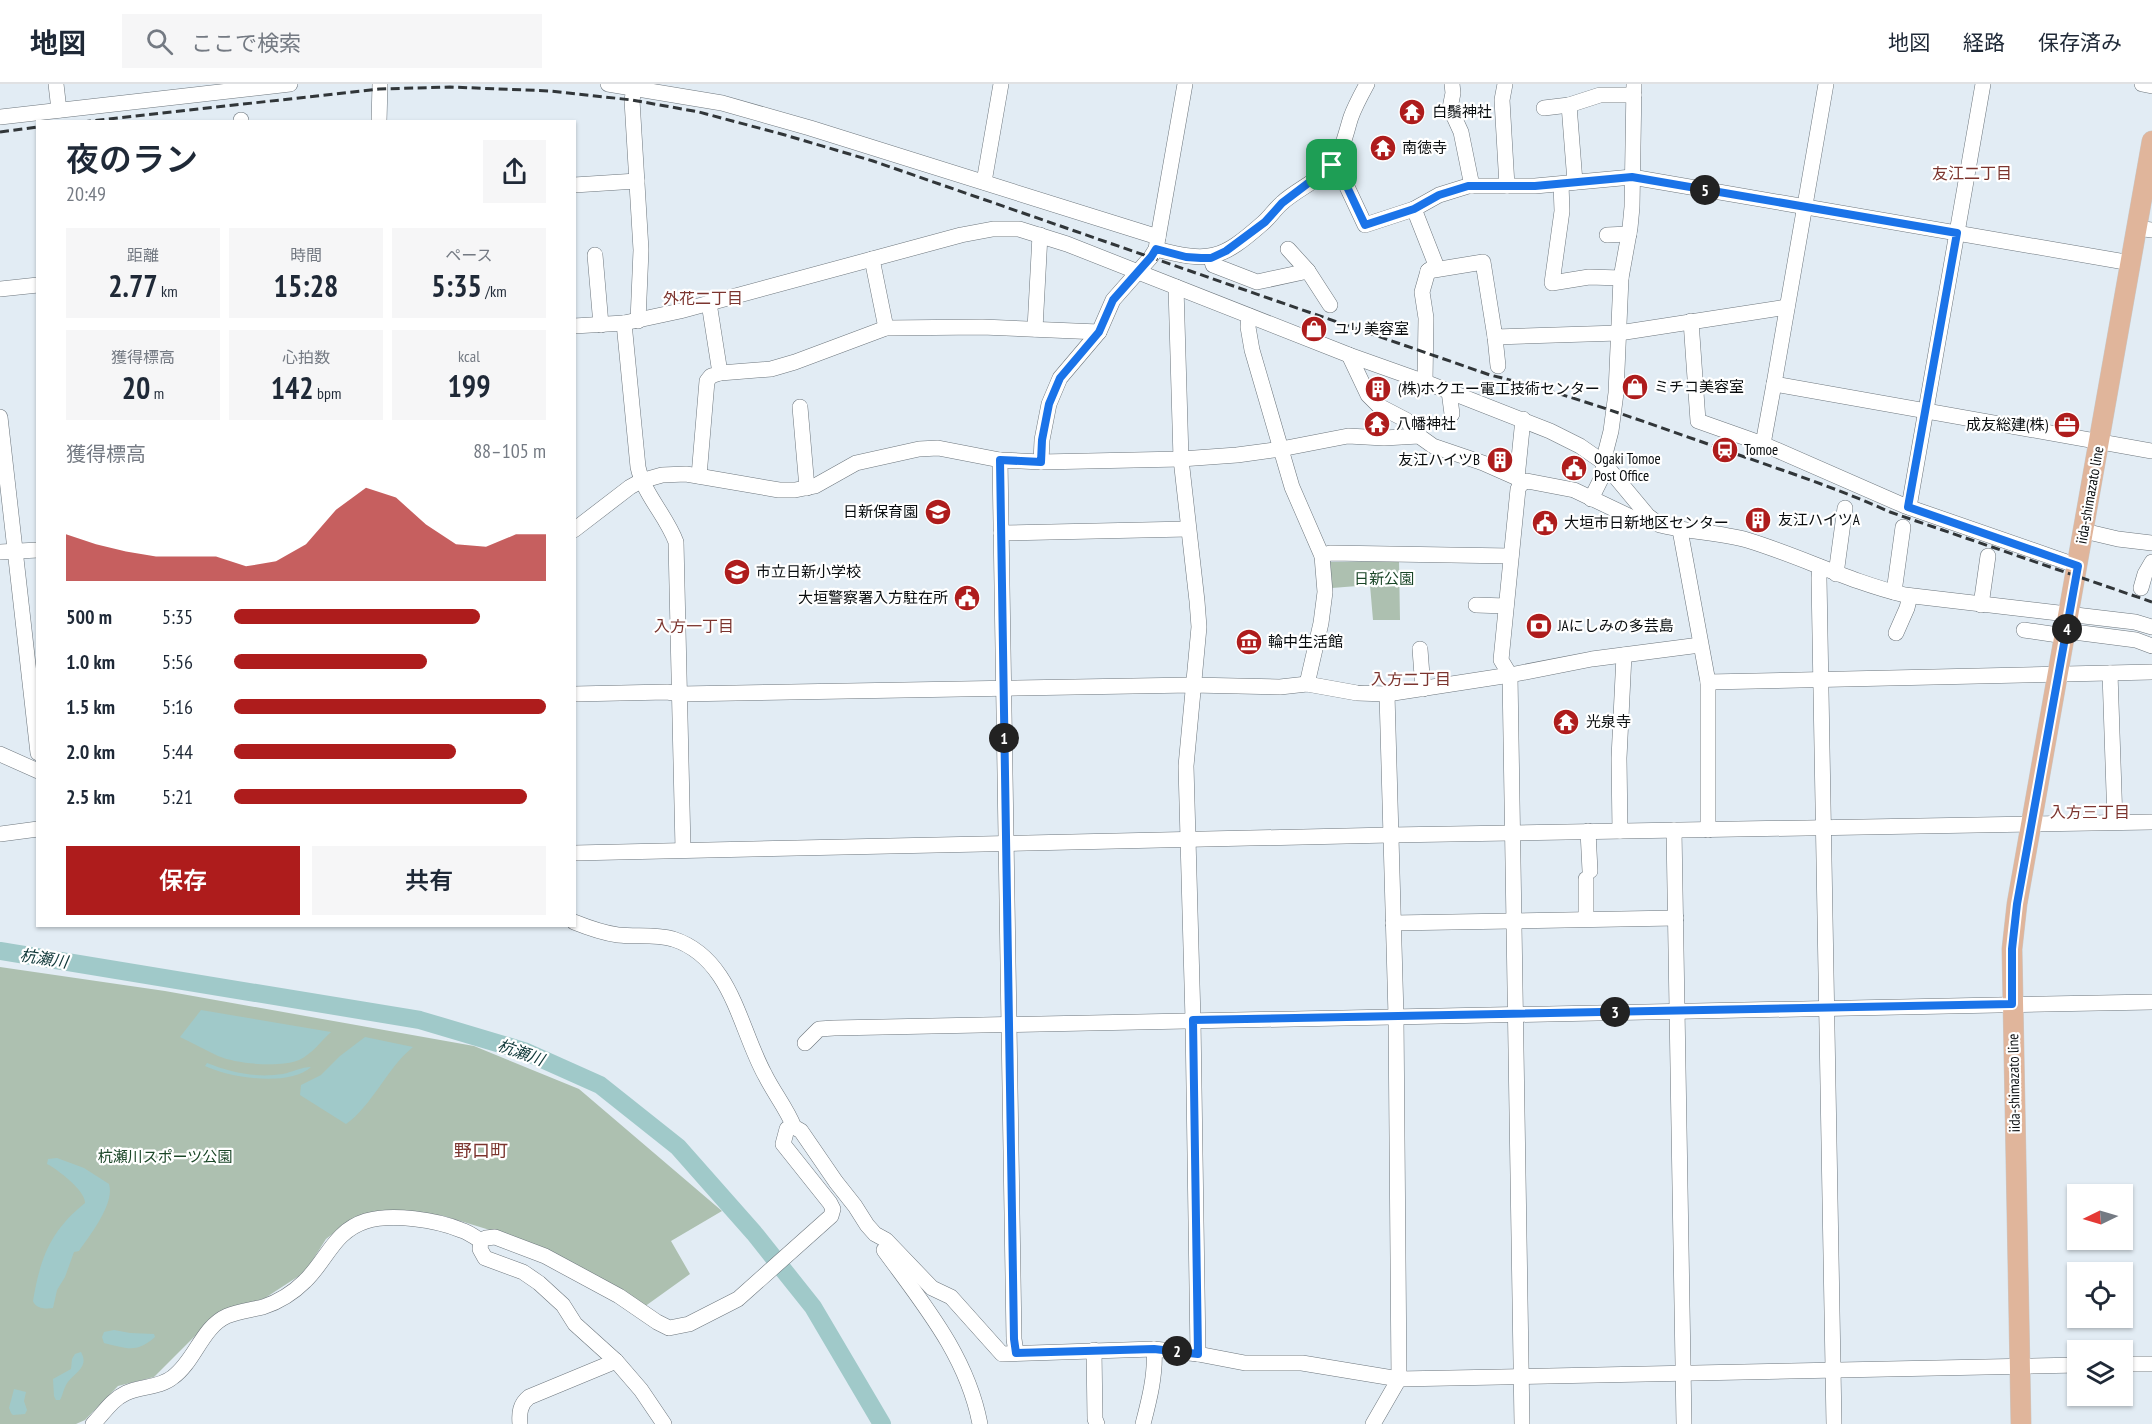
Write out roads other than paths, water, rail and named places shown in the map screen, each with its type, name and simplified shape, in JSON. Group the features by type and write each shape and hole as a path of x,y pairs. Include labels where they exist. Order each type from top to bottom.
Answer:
{"main road":[{"name":"iida-shimazato line","path":"2021,1424 2012,949 2017,904 2131,263 2144,229 2152,141"}],"street":[{"path":"56,84 59,110"},
{"path":"0,117 290,84"},
{"path":"379,120 380,84"},
{"path":"608,84 635,86 722,103 984,182 1157,243 1186,257 1211,258 1226,251 1265,222 1282,203 1332,165 1366,84"},
{"path":"984,182 1001,84"},
{"path":"1041,462 1042,440 1049,404 1060,378 1099,332 1113,300 1138,272 1157,243 1185,84"},
{"path":"1452,84 1450,108 1461,132 1472,186"},
{"path":"1505,84 1502,100 1507,186"},
{"path":"1763,444 1826,84"},
{"path":"1908,507 1983,84"},
{"path":"2142,84 2152,86"},
{"path":"635,86 632,100 641,250 631,322 638,467 641,481 672,531 676,542 683,849"},
{"path":"1544,108 1569,105 1600,95 1634,89 1632,207 1621,278 1616,393 1611,431 1603,462 1604,473 1592,499"},
{"path":"1569,105 1568,183 1552,282 1589,278 1621,278"},
{"path":"1332,165 1341,174 1365,225 1414,209 1439,195 1472,186 1568,183 1632,177 2131,263"},
{"path":"576,185 637,181"},
{"path":"1414,209 1436,265 1428,271 1422,292 1426,318 1425,382"},
{"path":"576,326 631,322 961,235 993,229 1019,229 1523,419 1580,446 1603,462 1648,516 1660,525 1734,537 1836,574 1910,596 1981,605 2067,627 2136,640 2152,646"},
{"path":"1607,235 1629,234"},
{"path":"1035,329 1040,235"},
{"path":"1288,249 1308,271 1330,305"},
{"path":"595,255 601,325"},
{"path":"1211,258 1213,265 1257,282 1308,271"},
{"path":"872,259 886,328"},
{"path":"1428,271 1483,262 1498,366"},
{"path":"0,289 36,285"},
{"path":"1176,287 1181,459 1199,627 1186,766 1193,1020 1198,1354"},
{"path":"709,303 720,373"},
{"path":"1495,337 1619,333 1781,307 1787,308"},
{"path":"1249,316 1248,327 1252,350 1292,487 1322,556 1325,592 1321,623 1307,684"},
{"path":"1691,321 1698,421 1763,444 1908,507 2078,566"},
{"path":"699,476 707,381 711,376 720,373 771,369 886,328 982,327 1099,332"},
{"path":"1349,355 1368,395 1379,406 1406,420 1419,436 1433,446 1483,463 1519,481 1574,490 1635,519 1648,516"},
{"path":"1774,384 2152,451"},
{"path":"1449,391 1452,414"},
{"path":"800,406 807,488"},
{"path":"0,417 8,551 36,720"},
{"path":"1522,1424 1510,675 1501,660 1523,419"},
{"path":"576,529 641,481 662,475 686,474 779,490 795,490 815,486 856,463 919,449 938,448 1000,460 1041,462 1181,459 1281,449 1348,436 1384,438 1419,436"},
{"path":"1000,460 1005,844 1016,1353"},
{"path":"1836,574 1845,508"},
{"path":"1894,592 1903,527"},
{"path":"1000,532 1188,529"},
{"path":"1680,530 1708,682 1708,830"},
{"path":"2084,531 2118,539 2152,543"},
{"path":"8,551 36,550"},
{"path":"1322,556 1330,553 1511,556"},
{"path":"1981,605 1988,556"},
{"path":"2141,588 2152,562"},
{"path":"1820,567 1822,828 1834,1424"},
{"path":"1896,633 1910,596"},
{"path":"1476,605 1506,606"},
{"path":"2024,630 2135,622 2152,627"},
{"path":"576,694 1003,690 1192,685 1280,687 1307,684 1357,693 1387,694 1624,655 1701,645"},
{"path":"1420,649 1423,689"},
{"path":"1620,831 1619,758 1624,655"},
{"path":"1708,682 2152,672"},
{"path":"2110,673 2115,822"},
{"path":"1373,1424 1399,1379 1396,1016 1387,694"},
{"path":"0,754 36,769"},
{"path":"576,853 1588,831 2152,822"},
{"path":"0,834 36,829"},
{"path":"1674,830 1684,1424"},
{"path":"1586,919 1588,831"},
{"path":"1393,923 1676,918"},
{"path":"576,923 618,935 673,939 695,950 715,968 728,987 764,1075 794,1127 801,1131 940,1327 961,1364 977,1407 980,1424"},
{"path":"805,1043 819,1029 834,1028 2152,1002"},
{"path":"481,1241 495,1237 545,1256 619,1296 669,1328 689,1324 738,1299 831,1216 832,1209 783,1144 787,1129 794,1127"},
{"path":"93,1424 113,1400 128,1392 154,1386 172,1378 188,1362 208,1331 226,1316 266,1306 289,1294 307,1279 341,1235 366,1221 393,1218 429,1221 462,1230 481,1241"},
{"path":"875,1234 886,1240 932,1288 951,1297 1002,1354 1154,1349 1245,1363 1302,1363 1399,1379 2067,1365"},
{"path":"481,1241 480,1249 485,1258 523,1272 563,1305 575,1324 616,1361 641,1390 664,1424"},
{"path":"1143,1424 1149,1403 1155,1358 1154,1349"},
{"path":"1094,1350 1097,1424"},
{"path":"520,1424 520,1408 523,1401 529,1397 616,1361"},
{"path":"2133,1364 2152,1364"}],"waterway":[{"name":"杭瀬川","path":"0,951 420,1020 524,1051 600,1085 678,1147 754,1233 813,1307 882,1424"}],"railway":[{"path":"100,120 379,89 450,87 551,91 632,100 699,112 873,161 1490,375 1636,419 1848,494 1890,512 2152,602"},
{"path":"0,132 36,127"}],"place":[{"name":"白鬚神社","path":"1412,112"},
{"name":"南徳寺","path":"1383,148"},
{"name":"ユリ美容室","path":"1314,329"},
{"name":"ミチコ美容室","path":"1635,387"},
{"name":"(株)ホクエー電工技術センター","path":"1378,389"},
{"name":"八幡神社","path":"1377,424"},
{"name":"成友総建(株)","path":"2067,425"},
{"name":"Tomoe","path":"1725,450"},
{"name":"友江ハイツB","path":"1500,460"},
{"name":"Ogaki Tomoe Post Office","path":"1574,468"},
{"name":"日新保育園","path":"938,512"},
{"name":"友江ハイツA","path":"1758,520"},
{"name":"大垣市日新地区センター","path":"1545,523"},
{"name":"市立日新小学校","path":"737,572"},
{"name":"大垣警察署入方駐在所","path":"967,598"},
{"name":"JAにしみの多芸島","path":"1539,626"},
{"name":"輪中生活館","path":"1249,642"},
{"name":"光泉寺","path":"1566,722"}],"district":[{"name":"友江二丁目","path":"1972,173"},
{"name":"外花二丁目","path":"703,298"},
{"name":"入方一丁目","path":"694,626"},
{"name":"入方二丁目","path":"1411,679"},
{"name":"入方三丁目","path":"2090,812"},
{"name":"野口町","path":"481,1151"}],"park label":[{"name":"日新公園","path":"1384,579"},
{"name":"杭瀬川スポーツ公園","path":"165,1157"}]}
